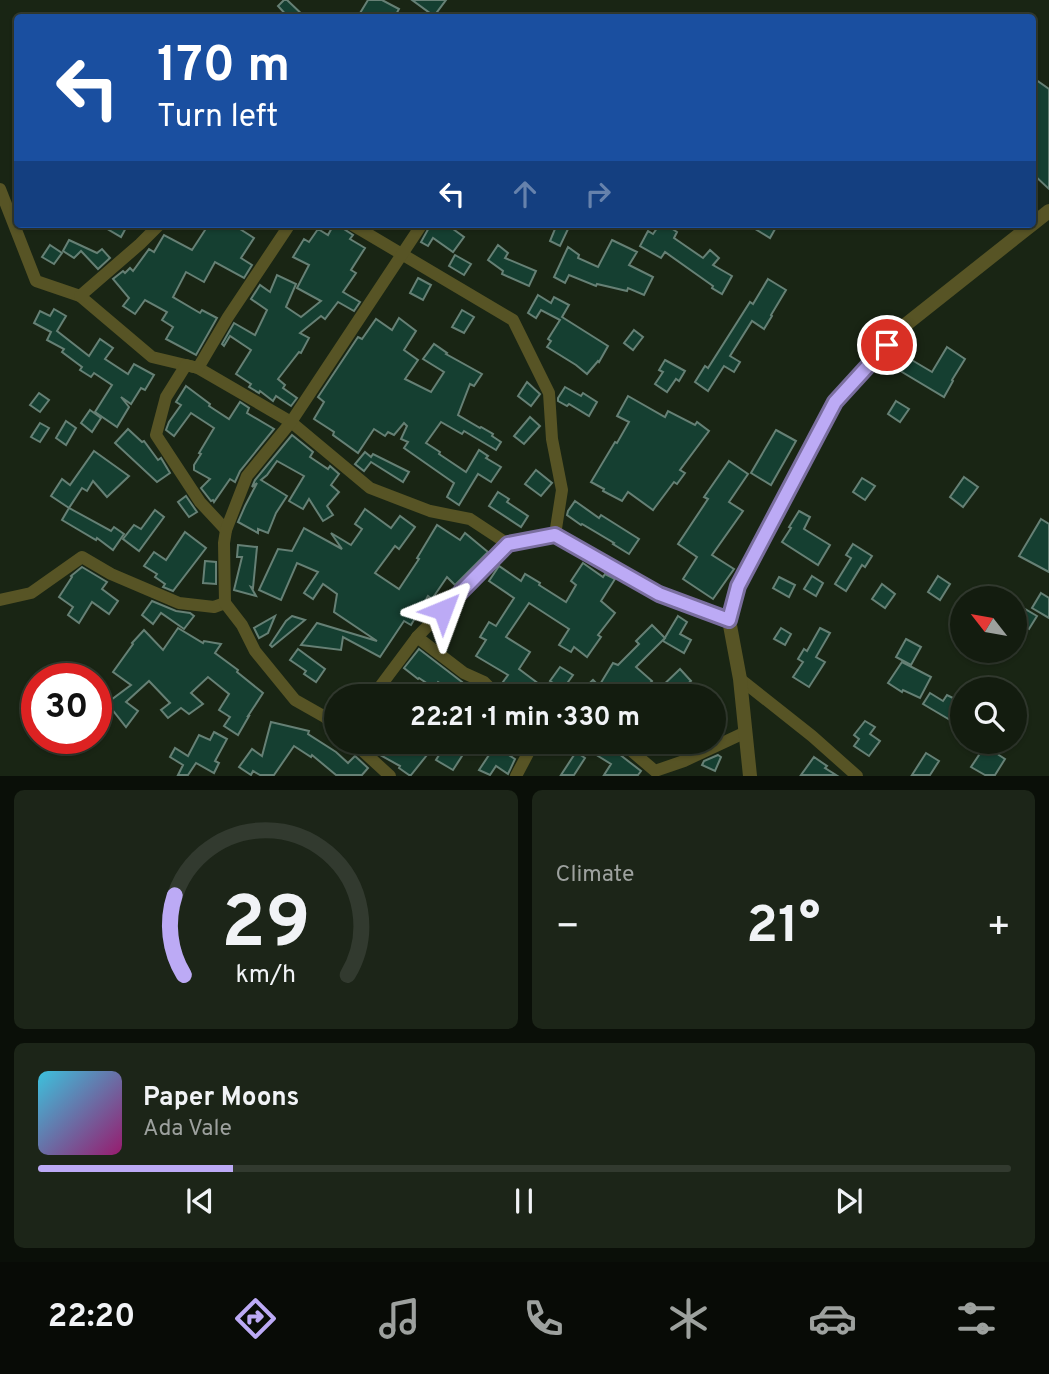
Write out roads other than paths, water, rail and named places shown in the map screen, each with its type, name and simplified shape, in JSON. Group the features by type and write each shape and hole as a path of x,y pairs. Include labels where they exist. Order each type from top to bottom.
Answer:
{"street":[{"path":"0,189 14,225"},
{"path":"15,228 36,281 80,296 152,357 198,368"},
{"path":"80,296 156,228"},
{"path":"198,368 228,317 287,228"},
{"path":"358,228 513,320 549,393 552,439 562,490 555,535"},
{"path":"324,717 295,701 225,603 223,544 247,476 291,422 419,228"},
{"path":"750,775 740,679 729,620 738,586 835,402 904,326 1028,228"},
{"path":"226,530 200,502 156,435 166,397 186,365 198,368 291,422 370,488 430,511 470,519 508,544"},
{"path":"382,684 416,637 508,544 555,535 659,594 729,620"},
{"path":"0,600 31,593 82,557 111,574 179,603 214,607 225,603"},
{"path":"416,637 464,673 486,684"},
{"path":"740,679 857,775"},
{"path":"726,741 746,732"},
{"path":"366,754 390,775"},
{"path":"516,775 527,754"},
{"path":"635,754 656,771 699,754"}]}
